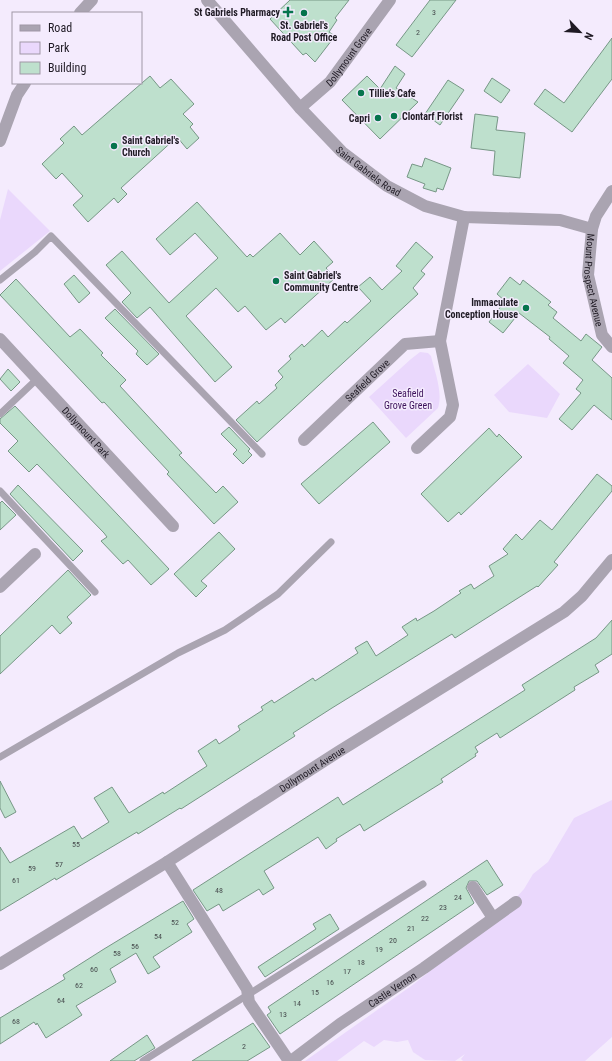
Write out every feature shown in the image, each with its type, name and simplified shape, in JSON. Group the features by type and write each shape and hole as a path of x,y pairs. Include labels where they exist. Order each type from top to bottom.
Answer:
{"street":[{"path":"81,12 92,0"},
{"name":"Saint Gabriels Road","path":"207,0 300,108 342,152 387,186 425,206 464,217 560,220 592,229"},
{"name":"Dollymount Grove","path":"300,108 330,82 390,0"},
{"path":"0,141 17,95 24,84"},
{"name":"Mount Prospect Avenue","path":"612,191 596,216 592,229 588,275 602,335 612,347"},
{"path":"417,448 450,417 453,405 440,341 464,217"},
{"name":"Dollymount Park","path":"0,339 173,526"},
{"name":"Seafield Grove","path":"304,440 405,344 440,341"},
{"path":"0,588 35,554"},
{"name":"Dollymount Avenue","path":"0,964 167,862 338,752 564,612 582,596 612,560"},
{"name":"Castle Vernon","path":"167,862 247,989 249,1002 290,1061 340,1024 424,968 516,902"},
{"path":"472,887 493,918"}],"lane":[{"path":"0,280 35,252 51,236 262,454"},
{"path":"0,414 37,379"},
{"path":"0,491 95,592"},
{"path":"0,757 178,653 225,630 278,594 331,542"},
{"path":"143,1061 423,884"}],"green space":[{"path":"8,189 50,231 0,271 0,220"},
{"name":"Seafield Grove Green","path":"420,352 428,353 431,356 440,396 438,408 406,438 369,397"},
{"path":"528,364 560,394 547,418 509,412 494,395"},
{"path":"612,800 612,1037 585,1061 463,1061 461,1059 465,1054 455,1061 425,1060 413,1052 408,1040 397,1042 384,1040 374,1047 364,1041 337,1061 305,1061 414,984 505,910 524,889 533,874 548,862 574,818"}],"building":[{"path":"290,0 349,0 335,18 337,20 329,32 335,36 315,62 306,53 303,55 270,19"},
{"path":"430,0 456,0 412,57 396,45"},
{"path":"612,38 612,79 572,132 534,104 545,89 564,103"},
{"path":"395,66 405,74 396,88 418,102 380,139 342,100 367,76 380,89"},
{"name":"Saint Gabriel's Church","path":"150,76 160,88 171,79 194,104 183,114 193,124 190,127 199,138 187,149 177,137 121,188 127,194 118,203 114,198 88,222 73,205 83,196 62,173 56,179 42,164 64,143 60,139 74,126 82,135"},
{"path":"492,78 510,90 501,103 484,91"},
{"path":"448,80 464,90 440,125 425,114"},
{"path":"475,114 498,117 496,130 525,133 520,178 493,175 495,151 471,148"},
{"path":"425,158 451,168 443,190 437,188 436,192 423,188 425,184 407,177 412,164 422,167"},
{"path":"197,202 247,257 250,254 253,257 280,233 300,255 314,241 333,262 326,268 335,278 285,323 281,318 266,330 245,306 238,312 216,288 186,316 232,367 215,382 150,307 137,318 122,302 131,293 106,265 122,251 169,303 218,258 195,233 170,255 156,239"},
{"path":"416,242 433,257 421,271 425,274 413,288 418,294 257,442 236,420 257,401 259,404 277,388 275,385 283,377 278,371 291,359 289,356 302,344 304,347 322,330 328,337 345,321 347,323 371,301 358,287 370,277 382,290 402,271 396,266"},
{"path":"74,275 90,293 79,303 64,284"},
{"path":"510,277 520,285 523,280 551,302 548,305 557,312 553,318 581,341 586,334 602,347 592,360 612,378 612,420 594,405 572,430 559,419 581,393 576,389 583,380 563,363 569,356 549,339 550,337 519,313 503,333 489,322 505,301 497,294"},
{"path":"16,279 70,337 80,329 103,353 101,355 126,380 120,386 182,453 179,455 216,493 223,486 238,502 214,524 167,474 169,472 104,402 102,403 0,295"},
{"path":"115,309 159,354 147,365 136,354 138,351 105,318"},
{"path":"8,369 20,382 11,391 0,379"},
{"path":"15,406 169,569 151,585 128,560 123,564 101,541 107,537 104,533 37,464 29,472 8,451 18,441 0,423 0,419"},
{"path":"373,422 390,442 319,504 301,484"},
{"path":"229,427 250,449 248,451 252,455 243,464 233,454 237,450 221,434"},
{"path":"489,428 497,437 499,434 522,457 461,515 459,512 448,522 421,494"},
{"path":"597,474 612,486 612,491 554,562 558,565 538,587 537,586 455,638 452,634 332,708 293,733 295,736 181,809 180,808 138,834 137,832 56,880 55,878 0,911 0,847 10,863 74,826 82,839 109,822 94,798 112,787 129,813 163,792 164,794 207,766 198,751 216,739 219,744 240,730 238,726 263,710 261,707 272,700 274,703 313,678 315,681 358,653 355,648 367,641 376,656 408,635 402,627 416,618 417,621 434,611 461,593 459,591 471,584 474,589 494,576 489,566 508,554 503,549 516,534 522,540 540,520 552,530"},
{"path":"18,485 83,551 73,561 10,494"},
{"path":"2,501 16,515 0,530 0,503"},
{"path":"219,532 235,549 201,581 207,586 196,597 174,574"},
{"path":"68,570 91,595 67,617 72,623 60,634 52,625 0,674 0,636"},
{"path":"612,620 612,654 595,665 599,672 574,687 575,690 500,738 497,733 475,747 478,752 475,754 476,756 441,779 443,782 364,831 360,824 336,839 337,841 326,849 318,837 264,871 274,888 263,895 259,889 223,911 219,904 207,911 193,890 338,797 343,805 525,690 522,685 596,638"},
{"path":"0,781 16,812 5,818 0,808"},
{"path":"487,860 503,885 487,895 477,881 469,881 466,888 474,903 473,904 280,1034 267,1015 271,1012 268,1007"},
{"path":"183,901 194,919 187,924 192,932 153,957 160,967 148,974 136,953 110,969 116,982 76,1006 82,1015 46,1038 37,1023 36,1025 34,1022 0,1044 0,1018 65,979 63,975"},
{"path":"330,914 339,929 265,977 258,967 316,929 313,924"},
{"path":"253,1023 270,1047 247,1061 192,1061"},
{"path":"147,1035 155,1048 134,1061 110,1061"}],"place":[{"name":"St Gabriels Pharmacy","path":"288,12"},
{"name":"St. Gabriel's Road Post Office","path":"304,13"},
{"name":"Tillie's Cafe","path":"361,93"},
{"name":"Clontarf Florist","path":"394,116"},
{"name":"Capri","path":"378,118"},
{"name":"Saint Gabriel's Church","path":"114,146"},
{"name":"Saint Gabriel's Community Centre","path":"276,281"},
{"name":"Immaculate Conception House","path":"526,308"}]}
